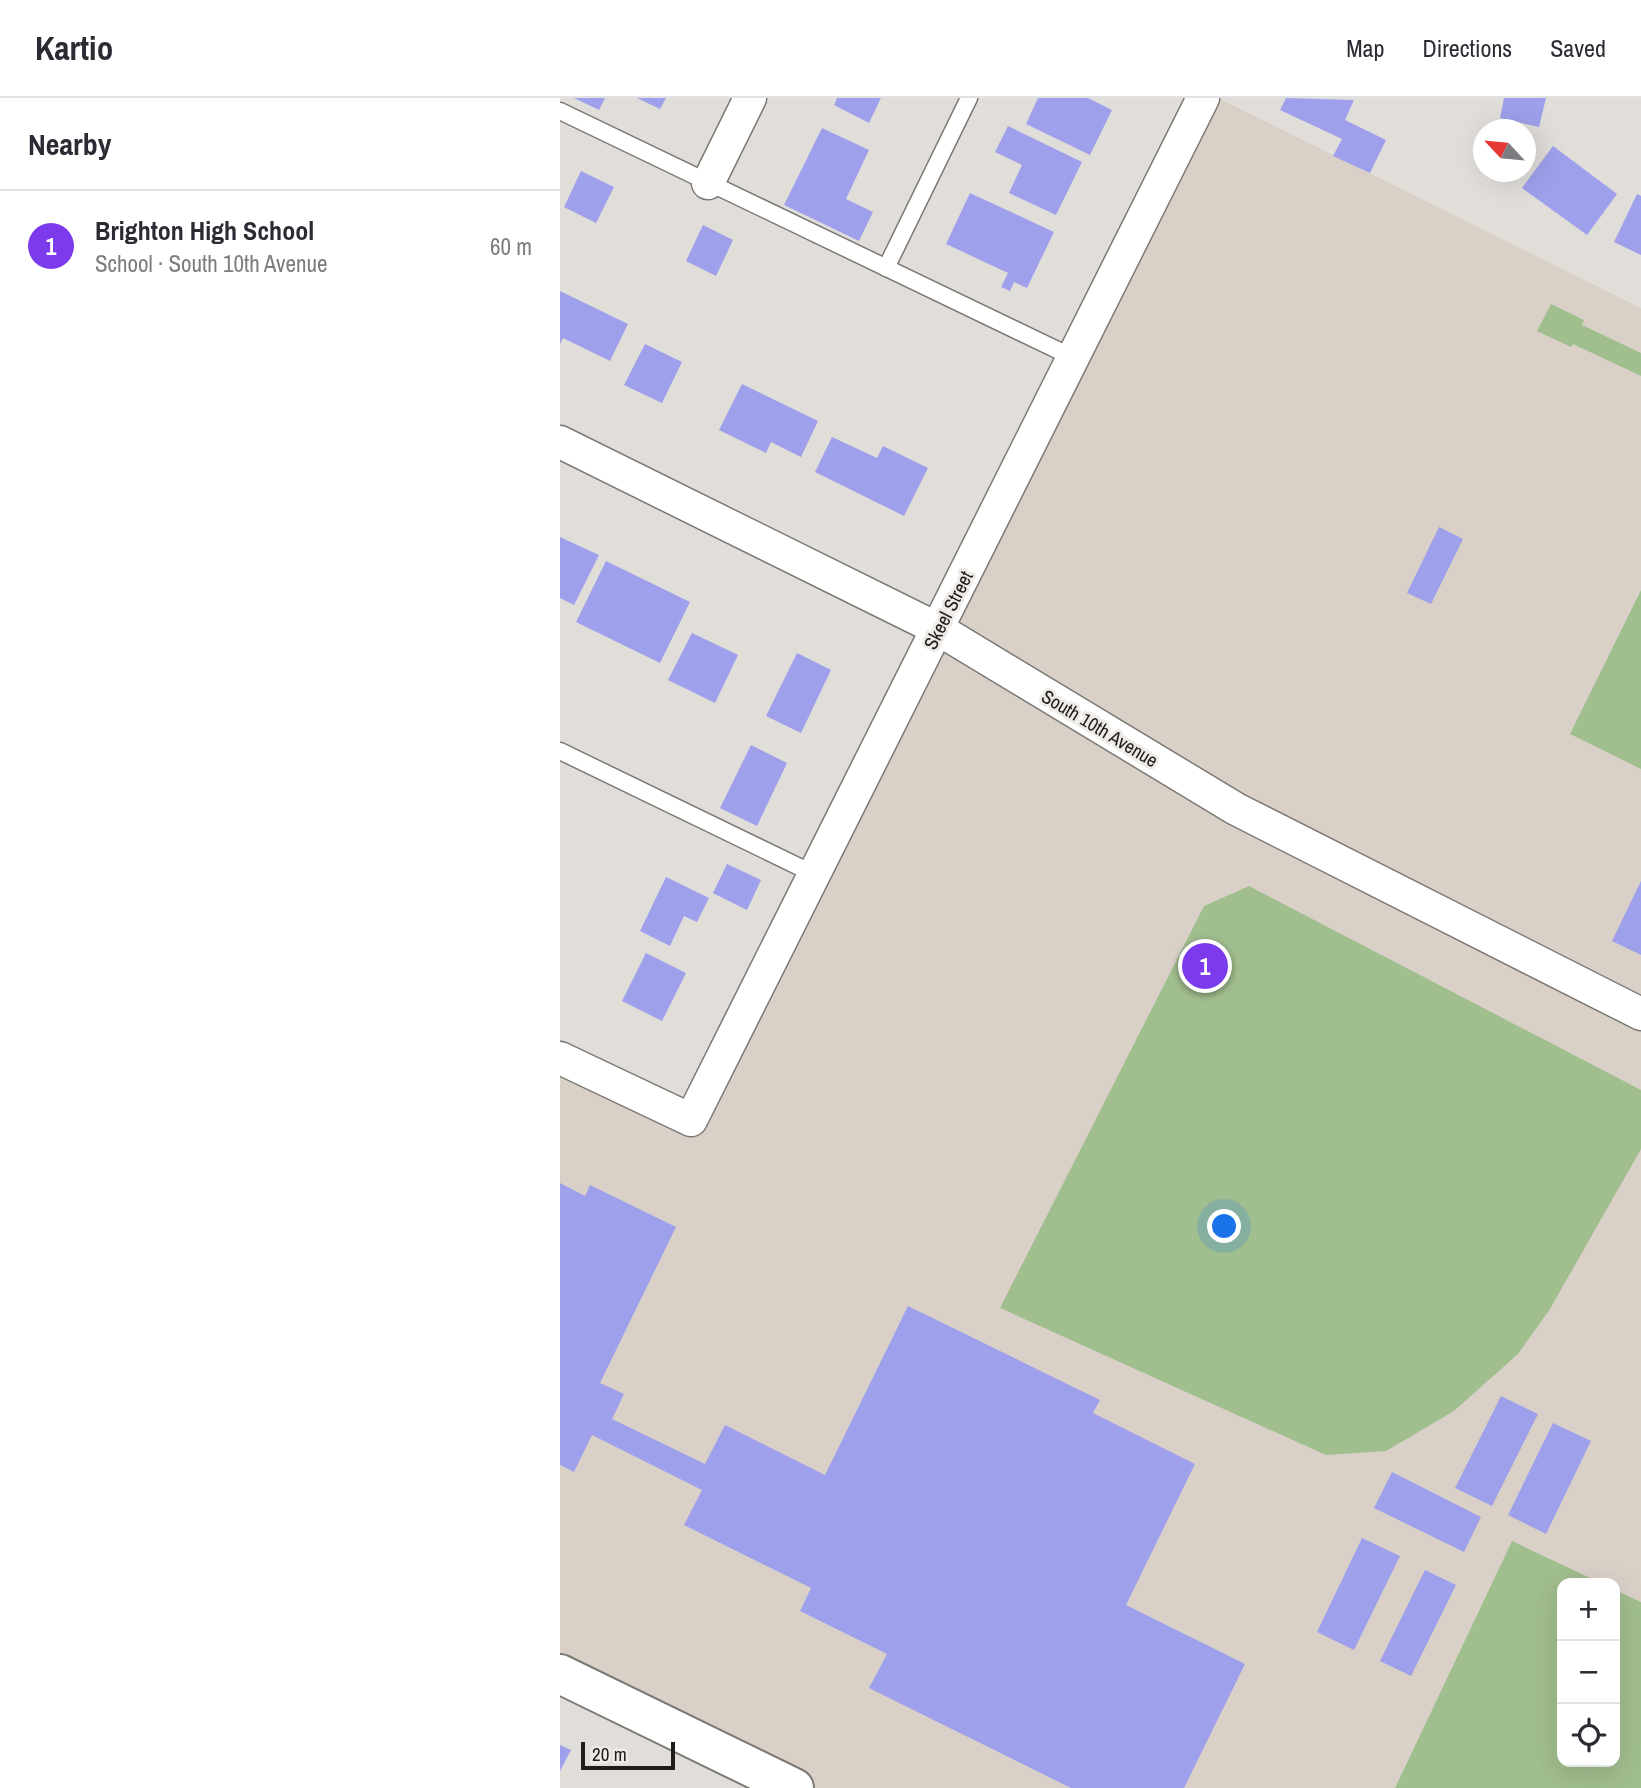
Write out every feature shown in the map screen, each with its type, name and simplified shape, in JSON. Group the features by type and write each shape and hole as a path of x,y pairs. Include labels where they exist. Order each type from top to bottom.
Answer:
{"street":[{"path":"708,183 750,98"},
{"name":"Skeel Street","path":"560,1058 691,1121 1203,98"},
{"name":"South 10th Avenue","path":"560,442 938,629 1236,809 1641,1014"},
{"path":"560,1674 794,1788"}],"lane":[{"path":"886,268 969,98"},
{"path":"560,111 1074,358"},
{"path":"560,751 816,875"}],"shaded area":[{"path":"1218,98 1641,308 1641,1602 1620,1592 1620,1578 1590,1578 1512,1541 1395,1788 794,1788 560,1674 560,1058 691,1120"}],"green space":[{"path":"1551,304 1584,320 1582,325 1641,353 1641,376 1573,344 1571,347 1537,331"},
{"path":"1641,590 1641,769 1570,734"},
{"path":"1249,886 1641,1090 1641,1149 1550,1309 1518,1354 1454,1411 1386,1451 1326,1455 1000,1308 1204,906"},
{"path":"1512,1541 1590,1578 1557,1578 1557,1767 1620,1767 1620,1592 1641,1602 1641,1788 1395,1788"}],"building":[{"path":"574,98 605,98 599,110"},
{"path":"637,98 666,98 660,109"},
{"path":"837,98 881,98 869,123 834,105"},
{"path":"1038,98 1088,98 1112,110 1090,155 1026,124"},
{"path":"1286,98 1354,100 1345,120 1386,140 1370,173 1333,156 1342,139 1280,110"},
{"path":"1504,98 1546,98 1539,127 1536,126 1536,119 1500,118"},
{"path":"1008,126 1082,162 1056,215 1009,193 1022,165 995,152"},
{"path":"822,128 869,150 846,199 873,212 859,241 784,205"},
{"path":"1553,146 1617,194 1587,235 1522,188 1526,182 1536,182 1536,169"},
{"path":"581,171 614,187 596,223 564,207"},
{"path":"970,193 1054,232 1027,288 1014,282 1010,291 1001,287 1008,273 946,244"},
{"path":"1637,194 1641,196 1641,255 1614,242"},
{"path":"703,225 733,240 716,276 686,261"},
{"path":"560,291 628,324 610,361 563,338 560,344"},
{"path":"645,344 682,362 662,403 624,385"},
{"path":"742,384 818,421 801,457 771,442 766,453 719,430"},
{"path":"832,437 877,458 883,446 928,468 904,516 815,472"},
{"path":"1439,527 1463,539 1431,604 1407,593"},
{"path":"560,537 599,555 574,605 560,598"},
{"path":"606,561 690,602 660,663 576,622"},
{"path":"692,633 738,655 715,703 668,680"},
{"path":"797,653 831,670 801,733 766,716"},
{"path":"751,745 787,763 757,826 720,808"},
{"path":"727,864 761,880 747,910 713,893"},
{"path":"666,877 709,898 697,922 684,916 670,946 640,931"},
{"path":"1641,881 1641,955 1612,941"},
{"path":"646,953 686,973 662,1021 622,1001"},
{"path":"560,1183 585,1196 590,1185 676,1227 600,1383 624,1394 612,1419 705,1464 725,1425 825,1475 908,1306 1100,1400 1093,1413 1195,1464 1126,1605 1245,1664 1184,1788 1071,1788 869,1688 887,1654 800,1611 811,1588 684,1525 702,1490 592,1435 574,1472 560,1465"},
{"path":"1501,1396 1538,1414 1492,1506 1455,1488"},
{"path":"1553,1423 1591,1441 1546,1534 1508,1515"},
{"path":"1392,1472 1481,1517 1464,1552 1374,1508"},
{"path":"1362,1538 1400,1556 1354,1650 1317,1632"},
{"path":"1425,1570 1456,1585 1411,1676 1380,1661"},
{"path":"560,1745 571,1750 560,1771"}],"place":[{"name":"Brighton High School","path":"1205,966"}]}
